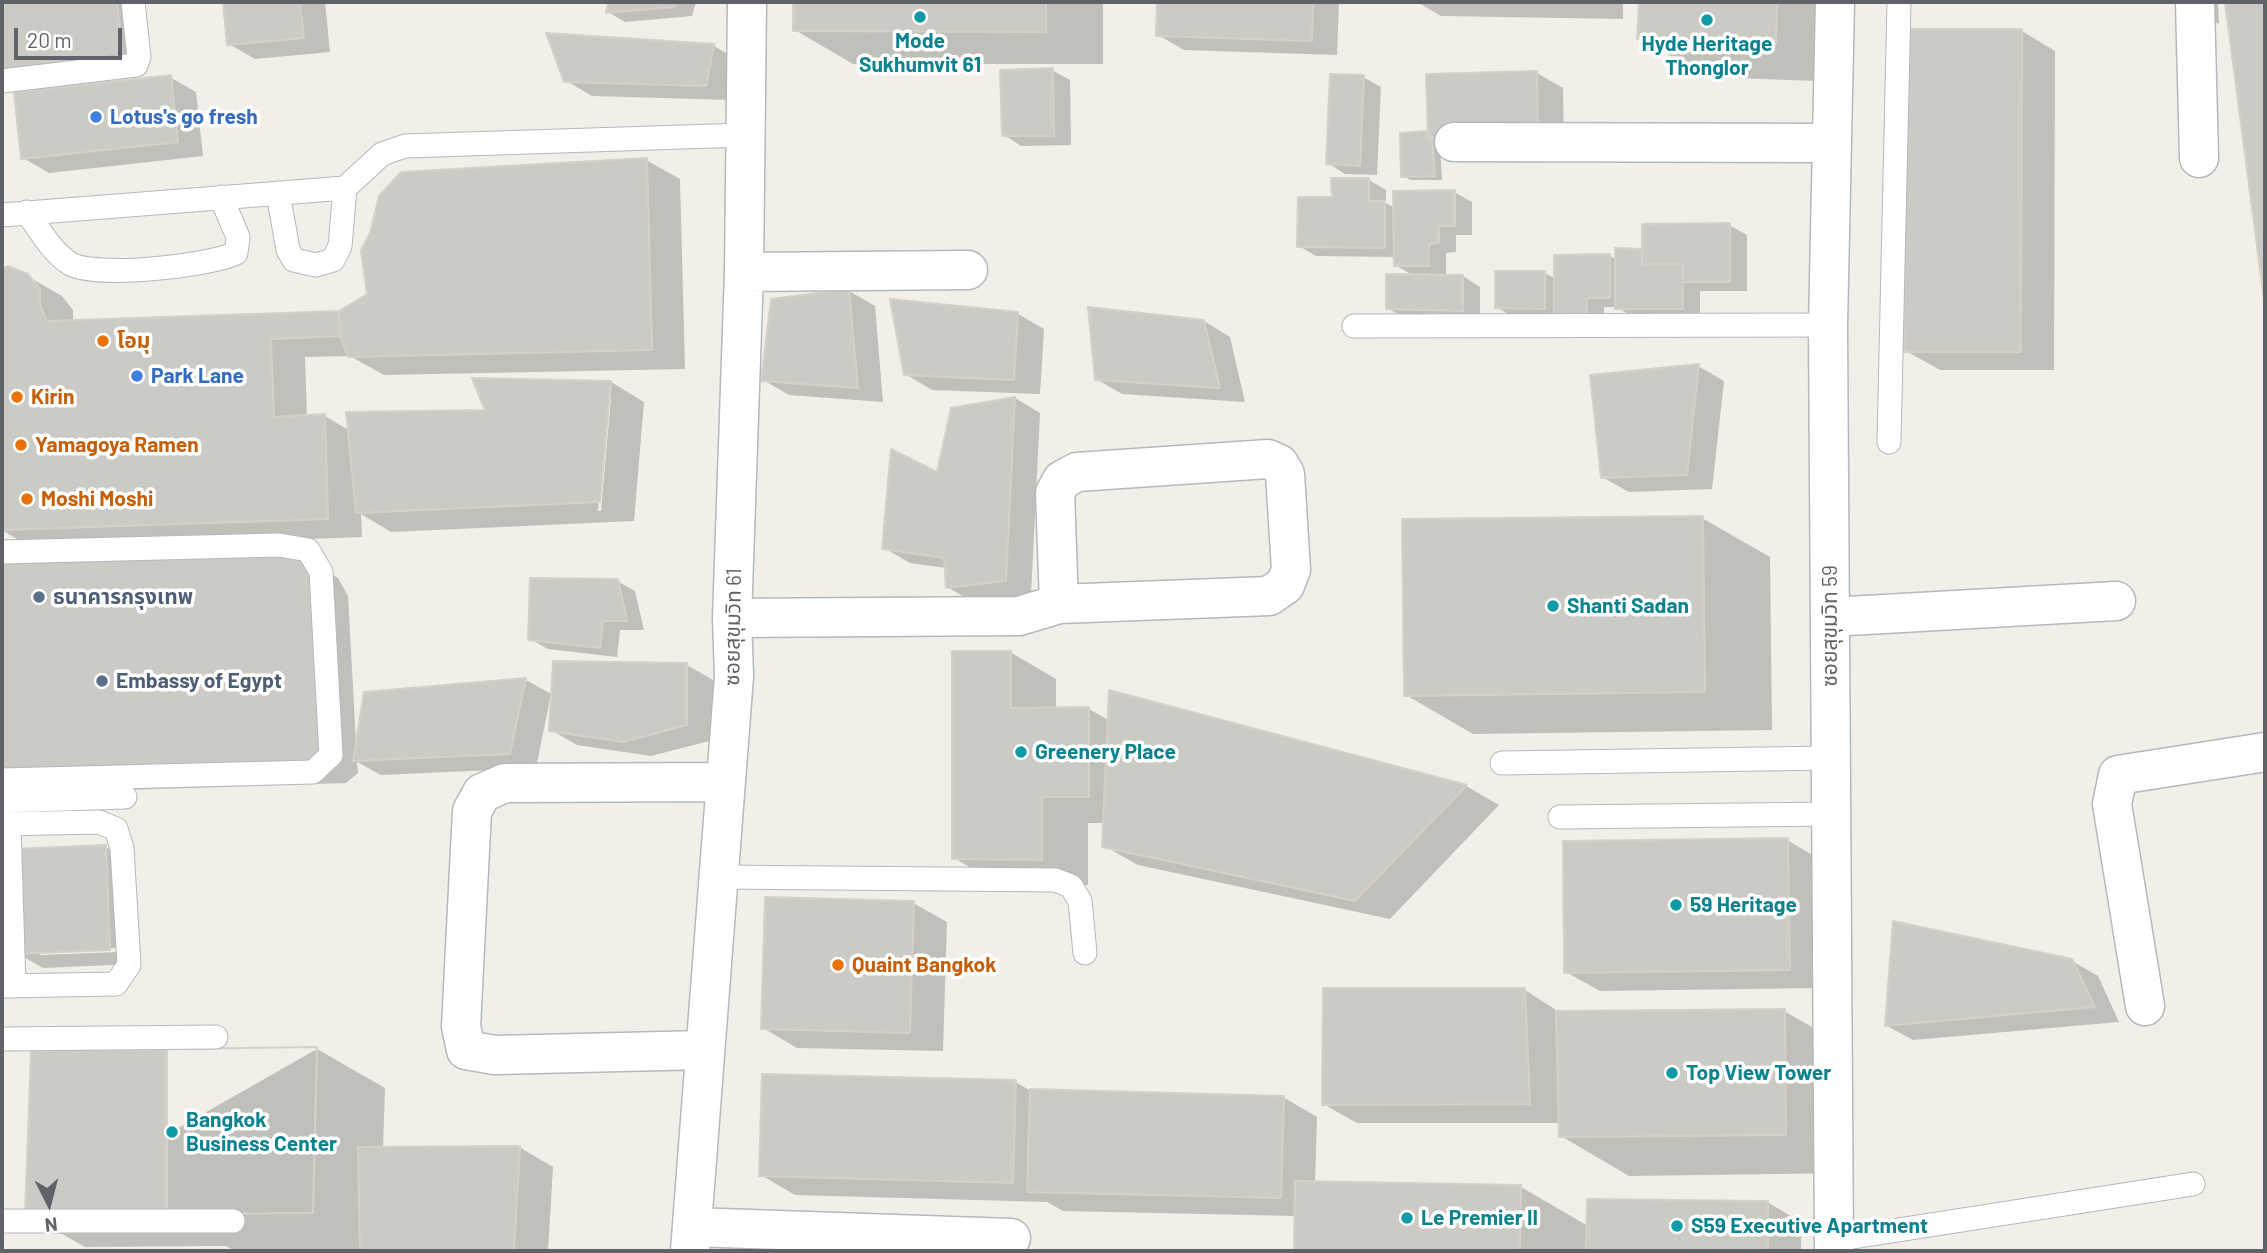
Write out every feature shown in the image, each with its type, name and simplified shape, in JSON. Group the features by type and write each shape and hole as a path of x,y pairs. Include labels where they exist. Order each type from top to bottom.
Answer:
{"street":[{"name":"ซอยสุขุมวิท 61","path":"691,1239 734,676 732,618 744,272 747,2"},
{"name":"ซอยสุขุมวิท 59","path":"1834,1246 1828,324 1835,2"},
{"path":"2195,2 2199,159"},
{"path":"1454,142 1832,143"},
{"path":"744,272 968,270"},
{"path":"732,618 1019,616 1059,604 1269,596 1285,585 1291,569 1284,474 1279,464 1268,460 1077,472 1062,480 1055,493 1059,604"},
{"path":"1830,617 2116,601"},
{"path":"2146,1006 2112,804 2118,775 2265,752"},
{"path":"705,1050 495,1055 466,1050 461,1026 472,811 482,793 505,783 726,782"},
{"path":"691,1239 1011,1237"}],"lane":[{"path":"2,81 136,65 139,57 133,2"},
{"path":"1889,442 1899,2"},
{"path":"2,215 345,188 382,154 405,146 745,135"},
{"path":"278,193 288,250 293,260 316,265 333,260 340,246 345,188"},
{"path":"27,212 46,240 69,263 84,268 119,269 222,260 236,253 238,237 221,197"},
{"path":"1354,326 1828,324"},
{"path":"2,552 279,545 308,550 321,572 331,755 313,772 2,780"},
{"path":"1502,763 1831,758"},
{"path":"2,801 125,797"},
{"path":"1560,817 1832,814"},
{"path":"99,822 116,829 122,848 129,965 116,984 8,986 5,824 99,822"},
{"path":"718,877 1055,880 1071,886 1080,901 1085,953"},
{"path":"2,1039 216,1037"},
{"path":"1834,1246 2193,1184"},
{"path":"2,1221 233,1221"}],"building":[{"path":"117,2 122,56 2,69 2,4"},
{"path":"223,2 300,2 304,38 227,45"},
{"path":"608,2 676,2 674,7 606,13"},
{"name":"Mode Sukhumvit 61","path":"793,2 1046,2 1046,32 793,31"},
{"path":"1157,2 1313,2 1312,41 1156,36"},
{"name":"Hyde Heritage Thonglor","path":"1639,2 1777,2 1776,44 1637,39"},
{"path":"2225,2 2265,2 2265,308 2254,223"},
{"path":"1906,29 2022,29 2021,352 1904,352"},
{"path":"546,33 714,44 706,86 564,82"},
{"path":"1053,68 1054,136 1002,136 1000,70"},
{"path":"1537,71 1538,135 1428,138 1426,74"},
{"path":"1330,74 1364,75 1360,166 1326,164"},
{"name":"Lotus's go fresh","path":"171,75 178,142 21,159 14,92"},
{"path":"1427,131 1428,138 1432,138 1435,176 1401,177 1400,133"},
{"path":"647,158 652,350 348,357 340,336 339,311 367,294 361,250 370,233 379,196 401,172"},
{"path":"1331,178 1369,178 1369,201 1385,201 1385,248 1297,247 1298,197 1332,197"},
{"path":"1455,190 1455,226 1439,226 1439,243 1429,244 1429,266 1394,266 1393,191"},
{"path":"1730,223 1730,282 1683,282 1683,264 1642,264 1642,224"},
{"path":"1615,248 1642,249 1642,264 1683,264 1683,309 1615,309"},
{"path":"1610,254 1610,298 1587,298 1587,316 1554,316 1554,255"},
{"name":"Park Lane","path":"8,266 28,274 40,289 40,305 47,321 339,311 340,336 271,339 274,417 325,414 328,519 2,530 2,269"},
{"path":"1495,271 1545,271 1545,309 1495,308"},
{"path":"1386,274 1463,275 1463,311 1386,309"},
{"path":"849,289 858,388 761,381 771,299"},
{"path":"890,299 1018,312 1014,380 904,375"},
{"path":"1088,307 1204,320 1220,388 1095,380"},
{"path":"1699,364 1687,475 1601,478 1590,375"},
{"path":"472,378 611,381 600,502 356,513 346,412 485,410"},
{"path":"1015,397 1006,581 946,588 944,558 882,549 891,449 937,472 951,408"},
{"name":"Shanti Sadan","path":"1703,516 1705,692 1404,696 1402,519"},
{"path":"280,552 304,556 315,575 325,753 312,764 2,774 2,560"},
{"path":"530,578 618,579 627,621 603,621 600,648 528,640"},
{"name":"Greenery Place","path":"952,651 1011,651 1011,708 1089,707 1089,797 1042,797 1042,860 952,859"},
{"path":"553,661 687,663 687,725 624,742 549,731"},
{"path":"526,678 510,754 353,761 364,692"},
{"path":"1109,690 1467,785 1355,901 1102,847"},
{"name":"59 Heritage","path":"1788,838 1790,970 1564,973 1563,841"},
{"path":"106,845 110,950 15,954 11,849"},
{"name":"Quaint Bangkok","path":"765,897 914,901 910,1033 761,1029"},
{"path":"1893,921 2072,959 2095,1007 1885,1026"},
{"path":"1323,988 1525,988 1530,1104 1322,1105"},
{"name":"Top View Tower","path":"1785,1009 1786,1135 1559,1137 1556,1011"},
{"name":"Bangkok Business Center","path":"317,1047 313,1213 25,1215 31,1051"},
{"path":"317,1047 313,1213 167,1214 167,1049"},
{"path":"762,1074 1016,1080 1013,1183 759,1176"},
{"path":"1030,1089 1284,1096 1281,1198 1027,1192"},
{"path":"520,1146 514,1251 360,1251 358,1147"},
{"name":"Le Premier II","path":"1295,1181 1521,1185 1520,1251 1294,1251"},
{"name":"S59 Executive Apartment","path":"1587,1199 1768,1201 1768,1251 1586,1251"}],"place":[{"name":"Mode Sukhumvit 61","path":"920,17"},
{"name":"Hyde Heritage Thonglor","path":"1707,20"},
{"name":"Lotus's go fresh","path":"96,117"},
{"name":"โอมุ","path":"103,341"},
{"name":"Park Lane","path":"137,376"},
{"name":"Kirin","path":"17,397"},
{"name":"Yamagoya Ramen","path":"21,445"},
{"name":"Moshi Moshi","path":"27,499"},
{"name":"ธนาคารกรุงเทพ","path":"39,597"},
{"name":"Shanti Sadan","path":"1553,606"},
{"name":"Embassy of Egypt","path":"102,681"},
{"name":"Greenery Place","path":"1021,752"},
{"name":"59 Heritage","path":"1676,905"},
{"name":"Quaint Bangkok","path":"838,965"},
{"name":"Top View Tower","path":"1672,1073"},
{"name":"Bangkok Business Center","path":"172,1132"},
{"name":"Le Premier II","path":"1407,1218"},
{"name":"S59 Executive Apartment","path":"1677,1226"}]}
